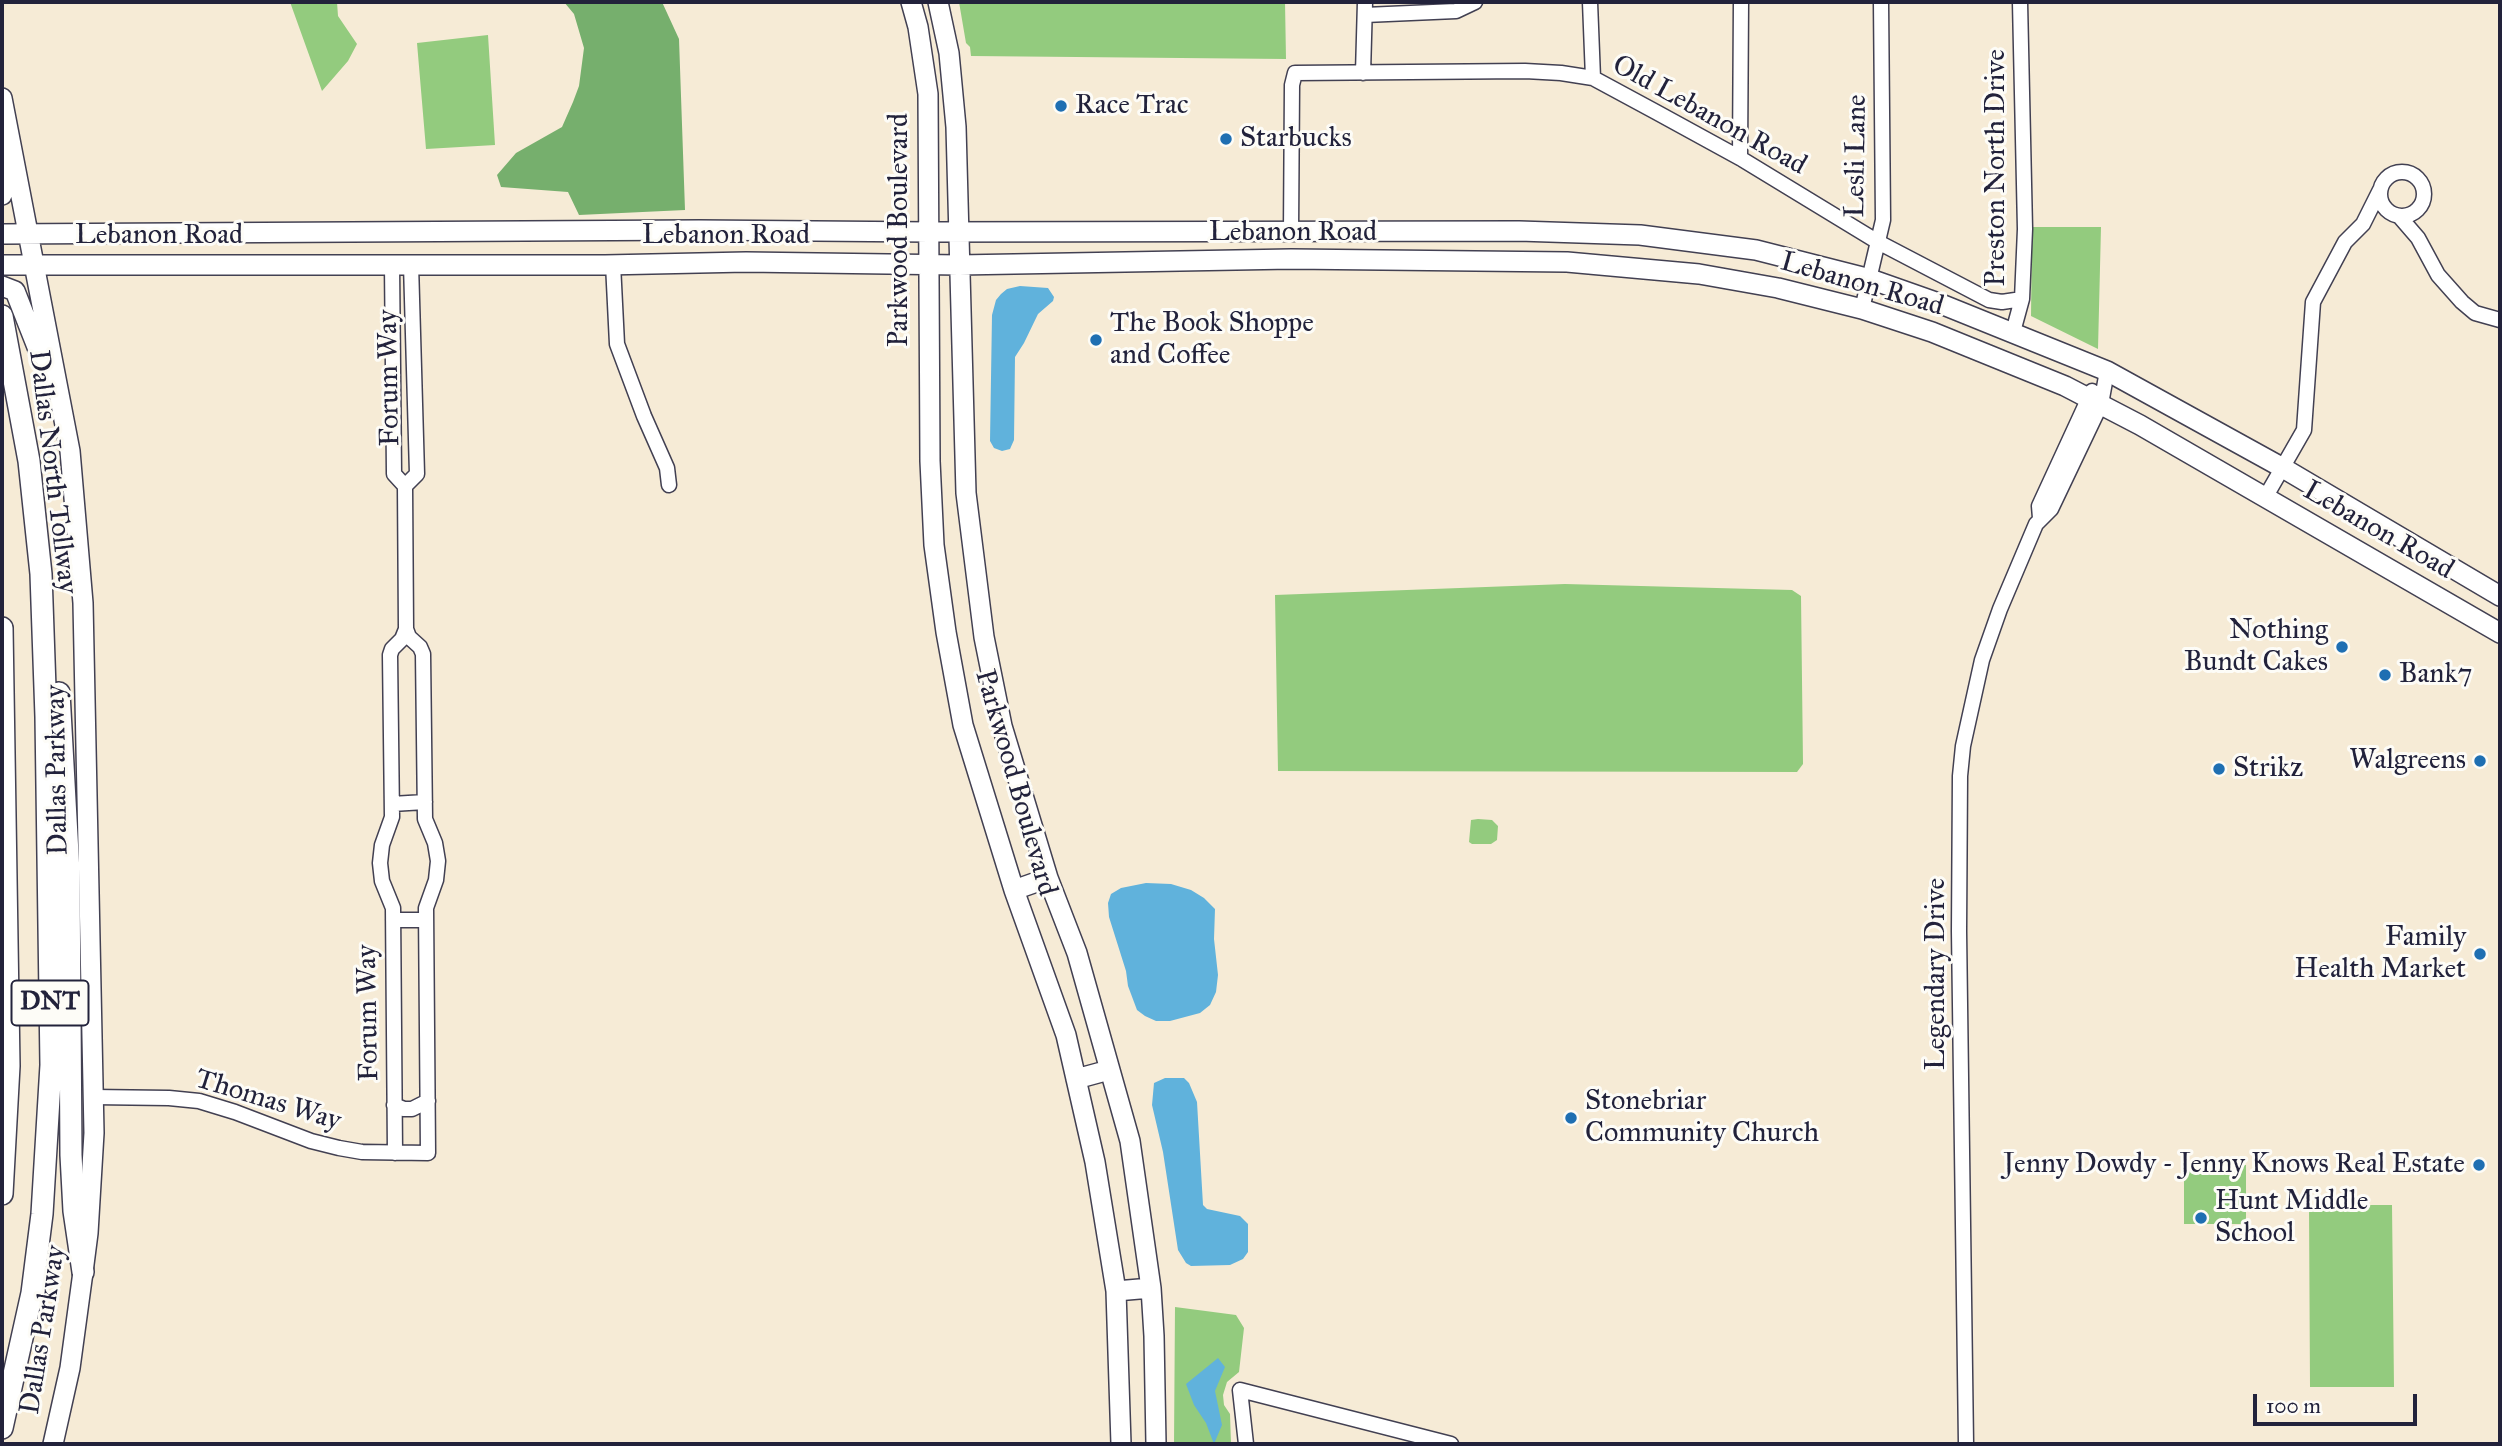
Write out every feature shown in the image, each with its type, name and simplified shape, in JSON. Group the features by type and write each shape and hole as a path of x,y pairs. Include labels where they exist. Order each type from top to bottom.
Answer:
{"highway":[{"name":"Dallas North Tollway","path":"2,316 29,461 41,574 51,1065 48,1139 32,1293 2,1428"},
{"path":"41,574 57,651 69,872 71,1155 74,1211 83,1272"},
{"name":"DNT","path":"2,628 9,1066 2,1195"}],"main road":[{"name":"Parkwood Boulevard","path":"911,2 918,27 928,94 930,461 936,558 963,725 1014,890 1066,1035 1095,1162 1116,1291 1121,1444"},
{"name":"Parkwood Boulevard","path":"938,2 951,66 956,127 966,494 984,637 1002,726 1048,878 1077,953 1098,1021 1130,1141 1151,1288 1156,1444"},
{"name":"Dallas Parkway","path":"2,99 69,451 83,603 93,1097 92,1183 70,1368 53,1444"},
{"path":"2,195 13,153"},
{"path":"611,231 613,264"},
{"name":"Lebanon Road","path":"2,233 1518,231 1640,235 1756,250 1870,279 2107,370 2283,468 2500,596"},
{"path":"402,232 402,264"},
{"path":"1291,232 1291,259"},
{"name":"Lebanon Road","path":"5,265 746,262 959,265 1291,259 1567,262 1636,266 1699,274 1778,288 1862,309 1932,332 2094,400 2500,633"},
{"path":"9,288 39,352 55,368"},
{"path":"1014,890 1048,878"},
{"path":"1076,1079 1109,1070"},
{"path":"1116,1291 1151,1288"}],"street":[{"path":"1363,72 1365,9 1456,11 1475,2"},
{"path":"1590,2 1592,78"},
{"path":"1740,158 1741,2"},
{"name":"Lesli Lane","path":"1862,309 1883,220 1881,2"},
{"name":"Preston North Drive","path":"2013,332 2022,299 2025,229 2020,2"},
{"name":"Old Lebanon Road","path":"1291,232 1292,85 1296,73 1560,72 1592,78 1740,158 1878,242 1989,300 2002,302 2022,299"},
{"path":"2265,498 2304,430 2314,302 2345,242 2362,224 2383,182 2390,176 2410,174 2418,179 2423,188 2418,238"},
{"path":"2380,190 2380,199 2418,238 2438,275 2462,302 2475,313 2500,320"},
{"path":"2362,224 2394,214 2412,214 2419,208"},
{"name":"Forum Way","path":"402,264 394,474 405,486 407,629 409,637 420,646 423,654 425,821 435,843 438,861 436,880 426,906 428,1153"},
{"name":"Forum Way","path":"402,264 417,474 405,486"},
{"path":"613,264 617,344 667,468 669,485"},
{"name":"Legendary Drive","path":"1966,1444 1960,776 1968,714 1982,660 2000,609 2040,518 2051,509 2107,370"},
{"name":"Forum Way","path":"395,1153 393,920 392,903 383,883 380,865 382,845 391,820 390,654 393,647 405,636 407,629"},
{"path":"391,804 425,802"},
{"name":"Forum Way","path":"393,920 426,920"},
{"name":"Thomas Way","path":"93,1097 199,1101 311,1141 362,1152 428,1153"},
{"name":"Forum Way","path":"394,1105 412,1109 428,1101"},
{"path":"1246,1444 1240,1390 1451,1444"}],"green space":[{"path":"290,2 337,2 338,16 357,44 348,61 322,91"},
{"path":"564,2 662,2 679,39 685,210 579,215 568,192 501,187 497,175 516,153 562,127 579,86 584,48 574,14"},
{"path":"959,2 1285,2 1286,59 971,56"},
{"path":"488,35 495,145 426,149 417,43"},
{"path":"2032,227 2101,227 2098,349 2031,316"},
{"path":"1565,584 1792,590 1801,596 1803,764 1797,772 1278,771 1275,595"},
{"path":"1471,820 1492,820 1498,826 1497,840 1491,844 1469,842"},
{"path":"2184,1165 2246,1165 2246,1224 2184,1224"},
{"path":"2309,1205 2392,1205 2394,1387 2310,1387"},
{"path":"1175,1307 1236,1315 1244,1328 1239,1372 1227,1382 1223,1395 1224,1405 1230,1414 1231,1444 1174,1444"}],"water":[{"path":"1020,286 1048,288 1054,297 1038,314 1015,357 1014,440 1010,449 1002,451 994,448 990,441 992,315 996,300 1001,294 1007,289"},
{"path":"1146,883 1171,884 1191,890 1215,909 1214,939 1218,975 1216,992 1210,1005 1200,1013 1170,1021 1156,1021 1137,1010 1109,917 1108,903 1111,894 1121,888"},
{"path":"1165,1078 1184,1078 1197,1102 1203,1205 1207,1209 1240,1216 1248,1224 1248,1252 1243,1259 1230,1265 1191,1266 1178,1250 1163,1152 1152,1105 1154,1083"},
{"path":"1218,1358 1225,1367 1215,1391 1222,1425 1214,1444 1186,1384"}],"place":[{"name":"Race Trac","path":"1061,106"},
{"name":"Starbucks","path":"1226,139"},
{"name":"The Book Shoppe and Coffee","path":"1096,340"},
{"name":"Nothing Bundt Cakes","path":"2342,647"},
{"name":"Bank7","path":"2385,675"},
{"name":"Walgreens","path":"2480,761"},
{"name":"Strikz","path":"2219,769"},
{"name":"Family Health Market","path":"2480,954"},
{"name":"Stonebriar Community Church","path":"1571,1118"},
{"name":"Jenny Dowdy - Jenny Knows Real Estate","path":"2479,1165"},
{"name":"Hunt Middle School","path":"2201,1218"}]}
